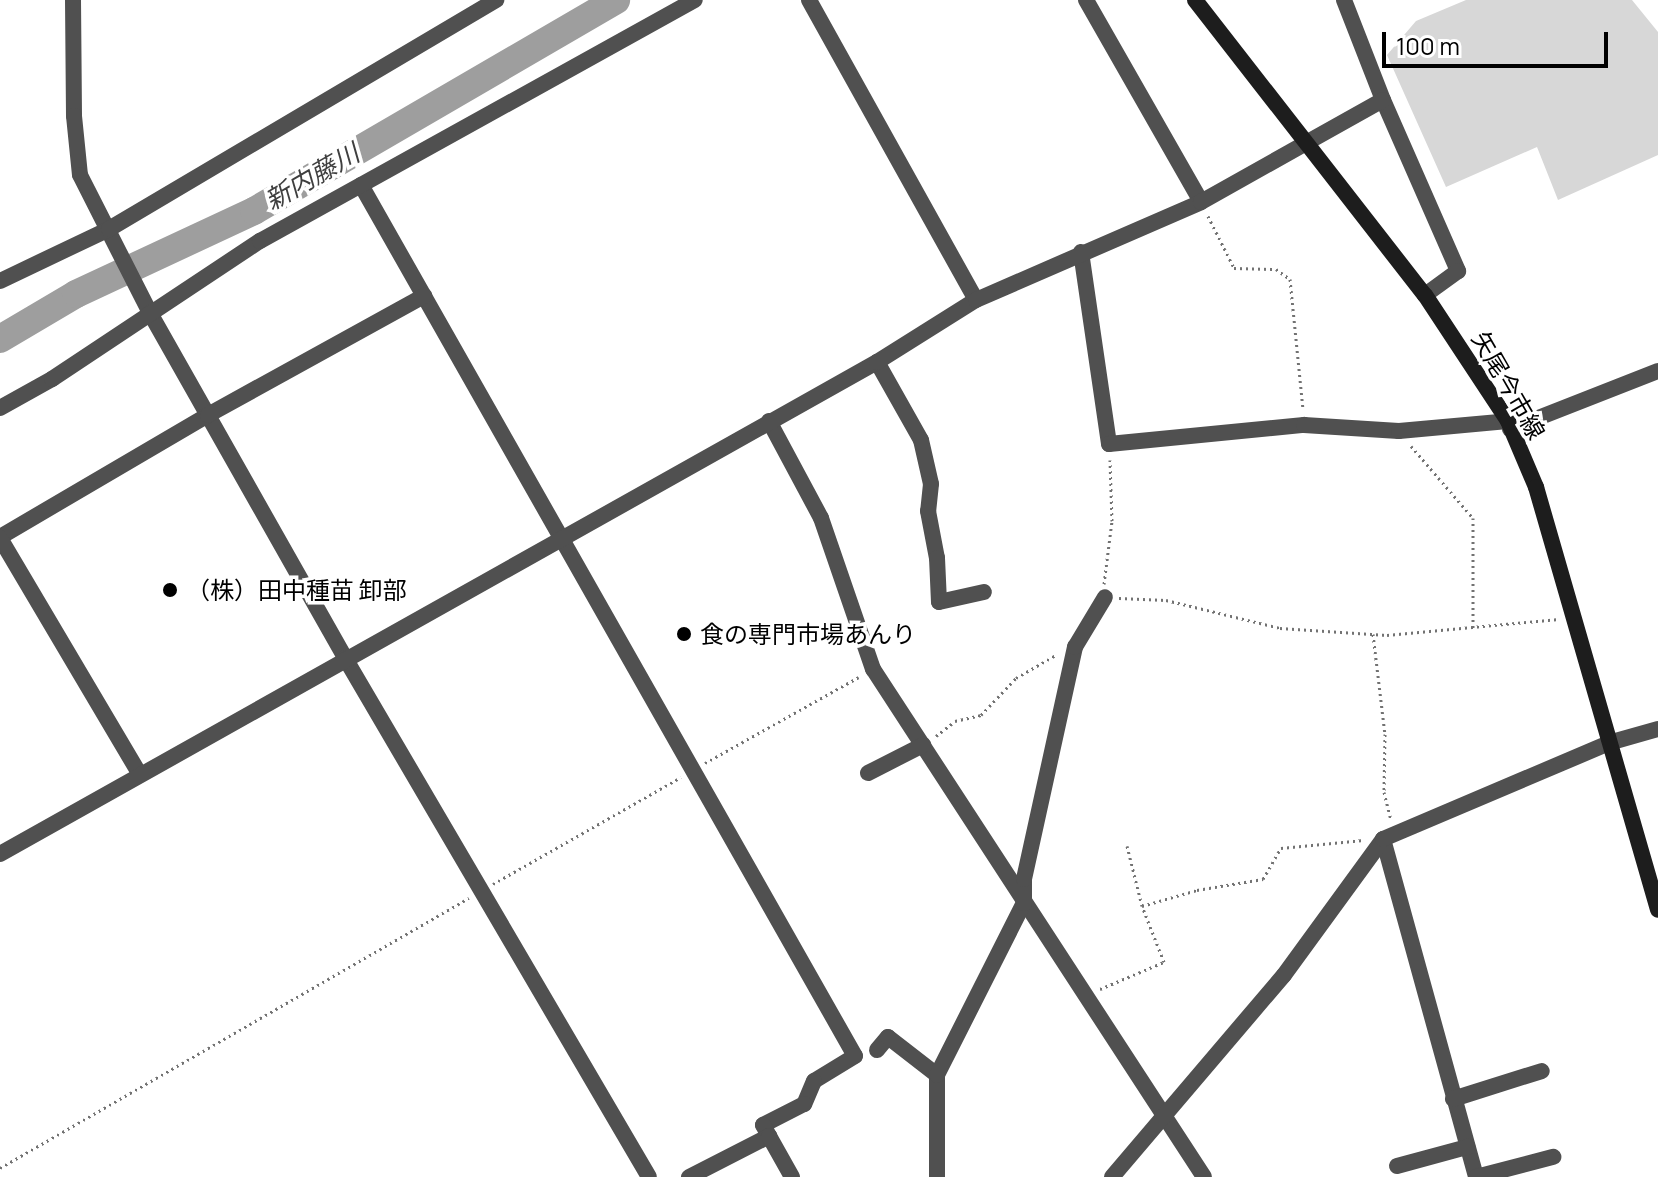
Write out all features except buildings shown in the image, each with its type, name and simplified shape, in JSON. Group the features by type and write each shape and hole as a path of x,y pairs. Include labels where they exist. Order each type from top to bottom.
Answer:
{"main road":[{"name":"矢尾今市線","path":"1195,0 1425,295 1509,425 1536,487 1658,910"}],"street":[{"path":"73,0 74,116 80,175 148,308 345,658 649,1177"},
{"path":"0,281 112,237 496,0"},
{"path":"0,408 52,379 148,308 260,241 695,0"},
{"path":"809,0 976,300"},
{"path":"1086,0 1201,202"},
{"path":"1344,0 1383,100 1458,271 1425,295"},
{"path":"0,854 877,362 976,300 1201,202 1383,100"},
{"path":"361,185 855,1056 814,1081 804,1104 763,1125 792,1177"},
{"path":"1081,252 1109,444 1304,425 1399,431 1509,425 1658,371"},
{"path":"140,775 0,538 208,415 424,296"},
{"path":"877,362 921,440 931,484 928,511 937,558 939,602 984,592"},
{"path":"769,421 821,518 873,669 1204,1177"},
{"path":"937,1177 937,1075 1024,903 1024,879 1075,647 1105,597"},
{"path":"1112,1177 1284,975 1388,836 1612,742 1658,729"},
{"path":"868,773 923,745"},
{"path":"1388,836 1453,1099 1476,1177 1553,1157"},
{"path":"877,1050 888,1037 937,1075"},
{"path":"1453,1099 1542,1071"},
{"path":"689,1177 769,1136"},
{"path":"1397,1166 1467,1147"}],"path":[{"path":"1201,202 1234,268 1276,269 1290,279 1304,425"},
{"path":"1399,431 1473,518 1473,629"},
{"path":"1109,444 1112,521 1103,577 1105,597 1166,600 1280,628 1373,634 1473,629 1574,617"},
{"path":"1142,906 1197,890 1263,879 1281,848 1388,836 1384,792 1385,734 1373,634"},
{"path":"923,745 955,721 981,715 1016,678 1038,662 1075,647"},
{"path":"0,1168 873,669"},
{"path":"1084,994 1122,982 1164,962 1142,906 1127,846"}],"shaded area":[{"path":"1466,0 1632,0 1658,32 1658,155 1558,200 1537,147 1446,187 1387,55 1416,21"}],"waterway":[{"name":"新内藤川","path":"0,339 76,294 254,211 616,0"}],"place":[{"name":"（株）田中種苗 卸部","path":"170,590"},
{"name":"食の専門市場あんり","path":"684,634"}]}
